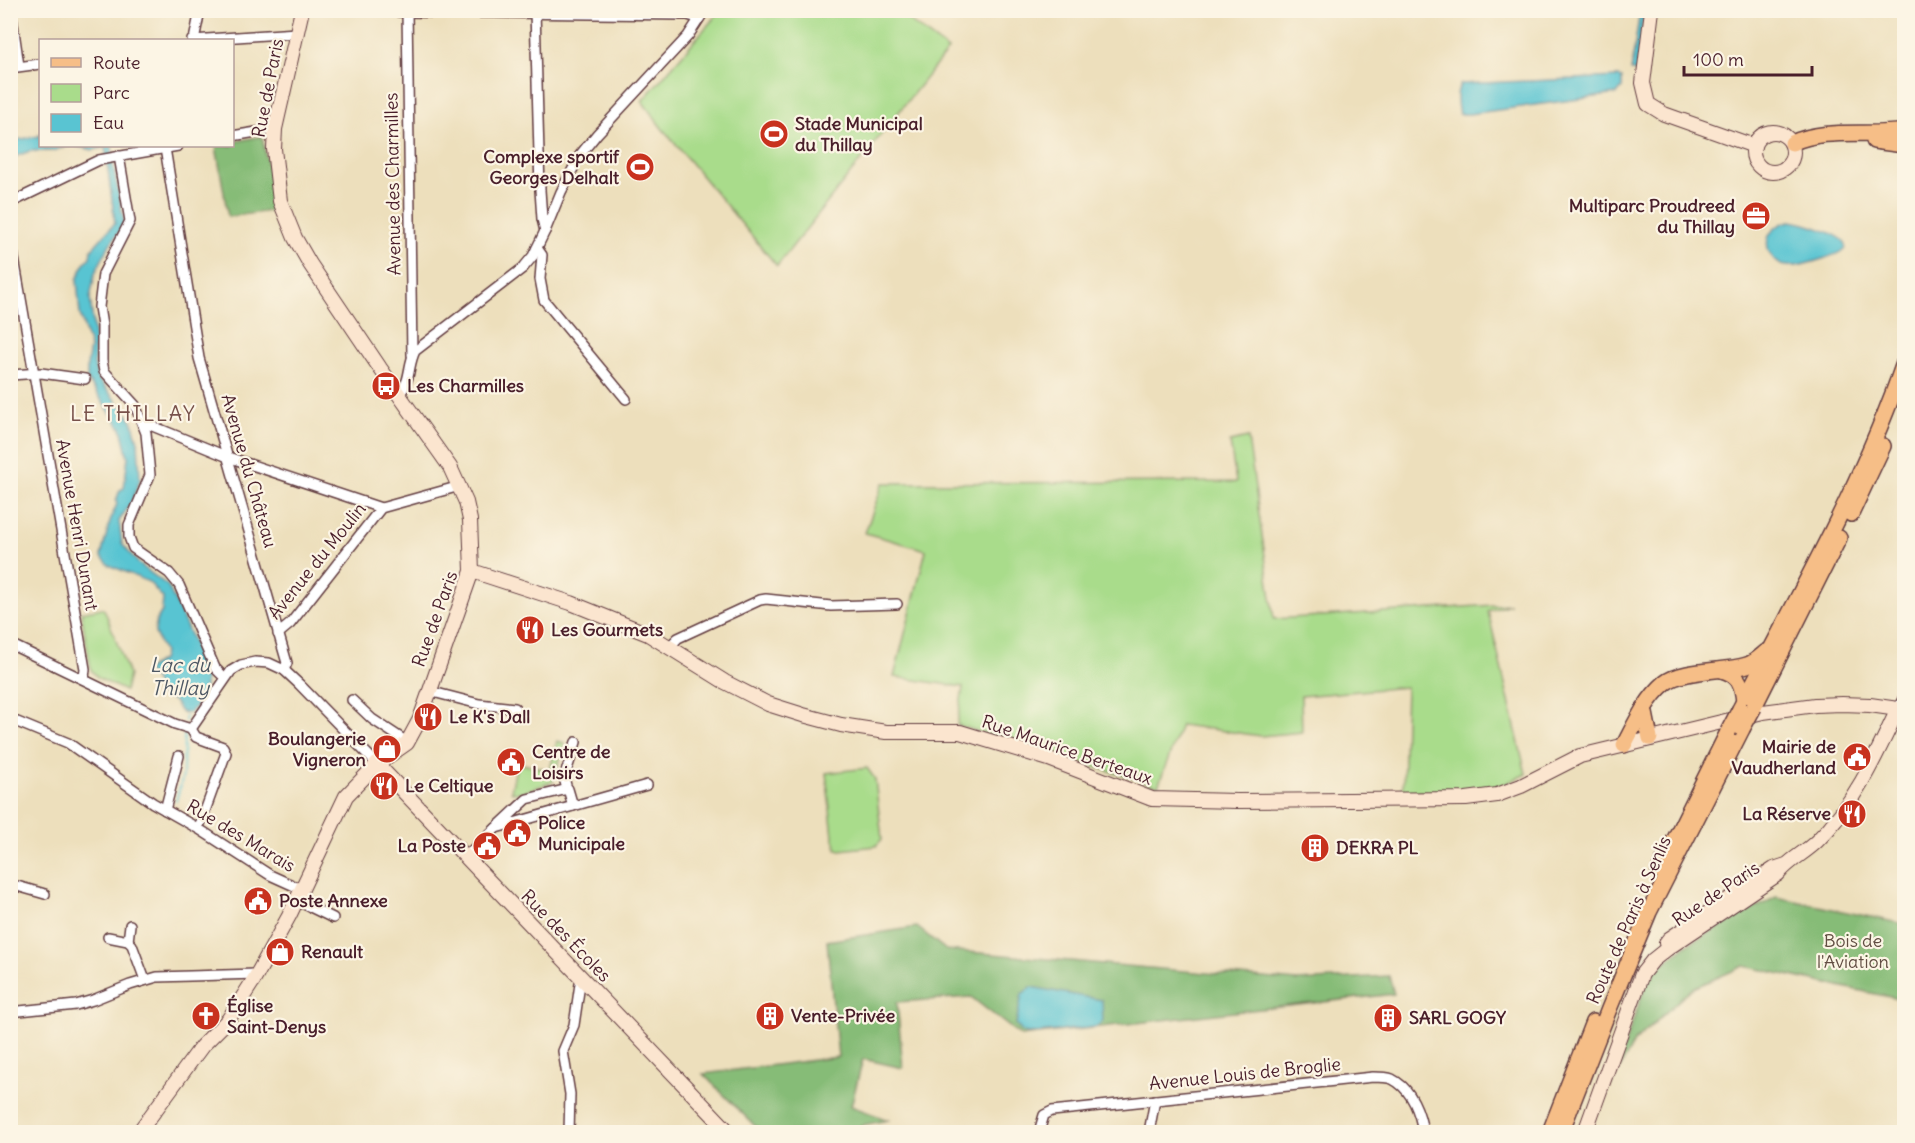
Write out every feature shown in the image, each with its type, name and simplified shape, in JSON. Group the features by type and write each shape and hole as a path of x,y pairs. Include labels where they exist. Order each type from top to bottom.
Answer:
{"main road":[{"path":"1792,143 1809,136 1858,132 1888,134 1905,131"},
{"path":"1839,135 1848,139 1905,145"},
{"path":"1750,707 1771,649 1862,469 1891,403 1905,363"},
{"path":"1735,730 1750,707 1869,479 1905,395"},
{"path":"1624,745 1644,708 1669,680 1748,665 1771,649"},
{"path":"1722,670 1732,673 1737,678 1750,707"},
{"path":"1644,708 1650,738"},
{"name":"Route de Paris à Senlis","path":"1550,1132 1601,1003 1642,908 1735,730"},
{"name":"Route de Paris à Senlis","path":"1561,1132 1649,912 1735,730"}],"street":[{"path":"11,10 15,67 39,64"},
{"path":"193,39 200,10"},
{"name":"Rue de Paris","path":"140,1132 202,1046 228,1020 257,974 346,796 377,764 407,742 420,719 472,571 470,520 460,486 450,467 310,264 295,238 279,201 274,149 275,129 302,10"},
{"path":"412,358 420,346 514,276 533,256 580,155 688,36 705,10"},
{"path":"1652,10 1643,83 1648,104 1664,114 1754,146"},
{"path":"405,11 687,15 698,18"},
{"name":"Avenue des Charmilles","path":"399,395 407,385 412,358 405,11"},
{"path":"535,12 540,190 545,231"},
{"path":"208,39 297,33"},
{"path":"234,136 275,129"},
{"path":"1772,132 1786,136 1792,143 1794,152 1791,162 1784,169 1775,172 1765,170 1757,164 1753,155 1754,146 1759,137 1772,132"},
{"path":"10,203 113,157 172,147"},
{"name":"Avenue du Château","path":"165,148 199,358 287,663 284,670"},
{"path":"113,157 130,221 101,281 99,307 102,326 102,361 108,377 135,405 144,425 150,475 129,525 129,537 134,548 169,573 179,585 215,668 225,678"},
{"name":"Avenue Henri Dunant","path":"10,235 85,669 84,678"},
{"path":"537,248 542,255 540,279 544,300 626,399"},
{"path":"10,375 34,373 85,379"},
{"path":"144,425 150,425 228,458 381,508 460,486"},
{"name":"Avenue du Moulin","path":"278,634 290,624 381,508"},
{"name":"Rue Maurice Berteaux","path":"472,571 571,603 648,634 725,682 768,704 841,725 886,732 960,732 1049,759 1152,799 1248,801 1466,799 1497,795 1521,786 1580,756 1707,726 1750,707 1901,703"},
{"path":"669,646 678,638 760,600 831,606 897,604"},
{"path":"10,644 175,724 191,729 196,737 223,747 226,753 201,822"},
{"path":"191,729 231,671 241,665 255,662 269,663 284,670 377,764"},
{"path":"429,691 479,704 515,708"},
{"path":"352,700 372,719 407,742"},
{"name":"Rue de Paris","path":"1585,1132 1642,974 1653,960 1668,948 1666,943 1669,939 1774,869 1786,865 1816,843 1849,805 1901,703"},
{"name":"Rue des Marais","path":"10,719 68,743 165,810 199,829 333,918"},
{"path":"573,806 564,778 576,742"},
{"path":"165,810 179,756"},
{"name":"Rue des Écoles","path":"377,764 729,1132"},
{"path":"496,828 647,785"},
{"path":"465,856 527,799 567,789"},
{"path":"10,884 45,894"},
{"path":"128,941 130,925"},
{"path":"108,937 128,941 132,945 145,980"},
{"path":"10,1012 76,1005 157,977 257,974"},
{"path":"569,1132 570,1094 563,1051 574,1025 581,977"},
{"name":"Avenue Louis de Broglie","path":"1039,1132 1044,1115 1052,1111 1373,1077 1391,1078 1404,1088 1418,1108 1422,1126"},
{"path":"1149,1132 1155,1100"}],"green space":[{"name":"Stade Municipal du Thillay","path":"721,10 896,11 948,50 777,266 642,101"},
{"path":"262,136 276,210 228,217 216,147 234,147 234,142"},
{"path":"1248,438 1274,619 1510,604 1488,611 1526,774 1498,787 1482,791 1403,792 1406,687 1301,696 1302,732 1261,736 1181,725 1158,786 957,725 963,687 894,677 926,550 865,533 883,483 1236,482 1230,442"},
{"path":"102,608 129,675 125,691 98,678 91,670 81,612"},
{"path":"557,741 565,743 553,782 513,793 511,791 517,763 550,770"},
{"path":"867,768 875,779 882,839 876,846 837,849 833,836 826,773"},
{"name":"Bois de l'Aviation","path":"1776,897 1904,924 1904,1000 1744,966 1691,989 1634,1042 1610,1086 1649,975 1688,944"},
{"path":"917,927 946,950 1297,981 1389,976 1394,994 1021,1036 971,997 897,1002 903,1068 863,1059 851,1106 888,1120 863,1125 855,1132 761,1132 703,1074 838,1057 827,941"}],"water":[{"path":"1640,11 1644,11 1636,72 1631,71"},
{"path":"1622,78 1622,88 1617,94 1469,114 1459,114 1458,111 1457,94 1461,84"},
{"path":"39,136 39,147 64,147 53,151 30,151 11,158 11,141"},
{"name":"Lac du Thillay","path":"79,147 105,147 93,150"},
{"name":"Lac du Thillay","path":"105,147 112,147 113,165 124,221 95,273 90,298 95,341 94,363 97,378 132,420 138,442 140,480 131,503 119,521 122,544 139,564 168,586 193,641 205,677 205,687 196,706 189,713 181,712 173,700 157,693 155,680 146,670 162,660 164,653 155,633 156,621 162,611 163,598 149,582 109,565 101,556 116,501 120,490 124,488 128,457 121,428 87,379 90,347 80,314 77,280 90,257 91,250 115,223"},
{"path":"1790,221 1832,234 1845,242 1846,247 1839,253 1814,261 1793,266 1781,265 1770,253 1768,240 1775,228"},
{"path":"1031,987 1102,1000 1103,1021 1096,1027 1027,1034 1022,1032 1016,1024 1022,994"}],"waterway":[{"path":"185,716 185,721"},
{"path":"176,801 183,776 184,733"}],"place":[{"name":"Stade Municipal du Thillay","path":"774,134"},
{"name":"Complexe sportif Georges Delhalt","path":"640,167"},
{"name":"Multiparc Proudreed du Thillay","path":"1756,216"},
{"name":"Les Charmilles","path":"386,386"},
{"name":"Les Gourmets","path":"530,630"},
{"name":"Le K's Dall","path":"428,717"},
{"name":"Boulangerie Vigneron","path":"387,749"},
{"name":"Mairie de Vaudherland","path":"1857,757"},
{"name":"Centre de Loisirs","path":"511,762"},
{"name":"Le Celtique","path":"384,786"},
{"name":"La Réserve","path":"1852,814"},
{"name":"Police Municipale","path":"517,833"},
{"name":"La Poste","path":"487,846"},
{"name":"DEKRA PL","path":"1315,848"},
{"name":"Poste Annexe","path":"258,901"},
{"name":"Renault","path":"280,952"},
{"name":"Église Saint-Denys","path":"206,1016"},
{"name":"Vente-Privée","path":"770,1016"},
{"name":"SARL GOGY","path":"1388,1018"}],"district":[{"name":"LE THILLAY","path":"133,414"}]}
